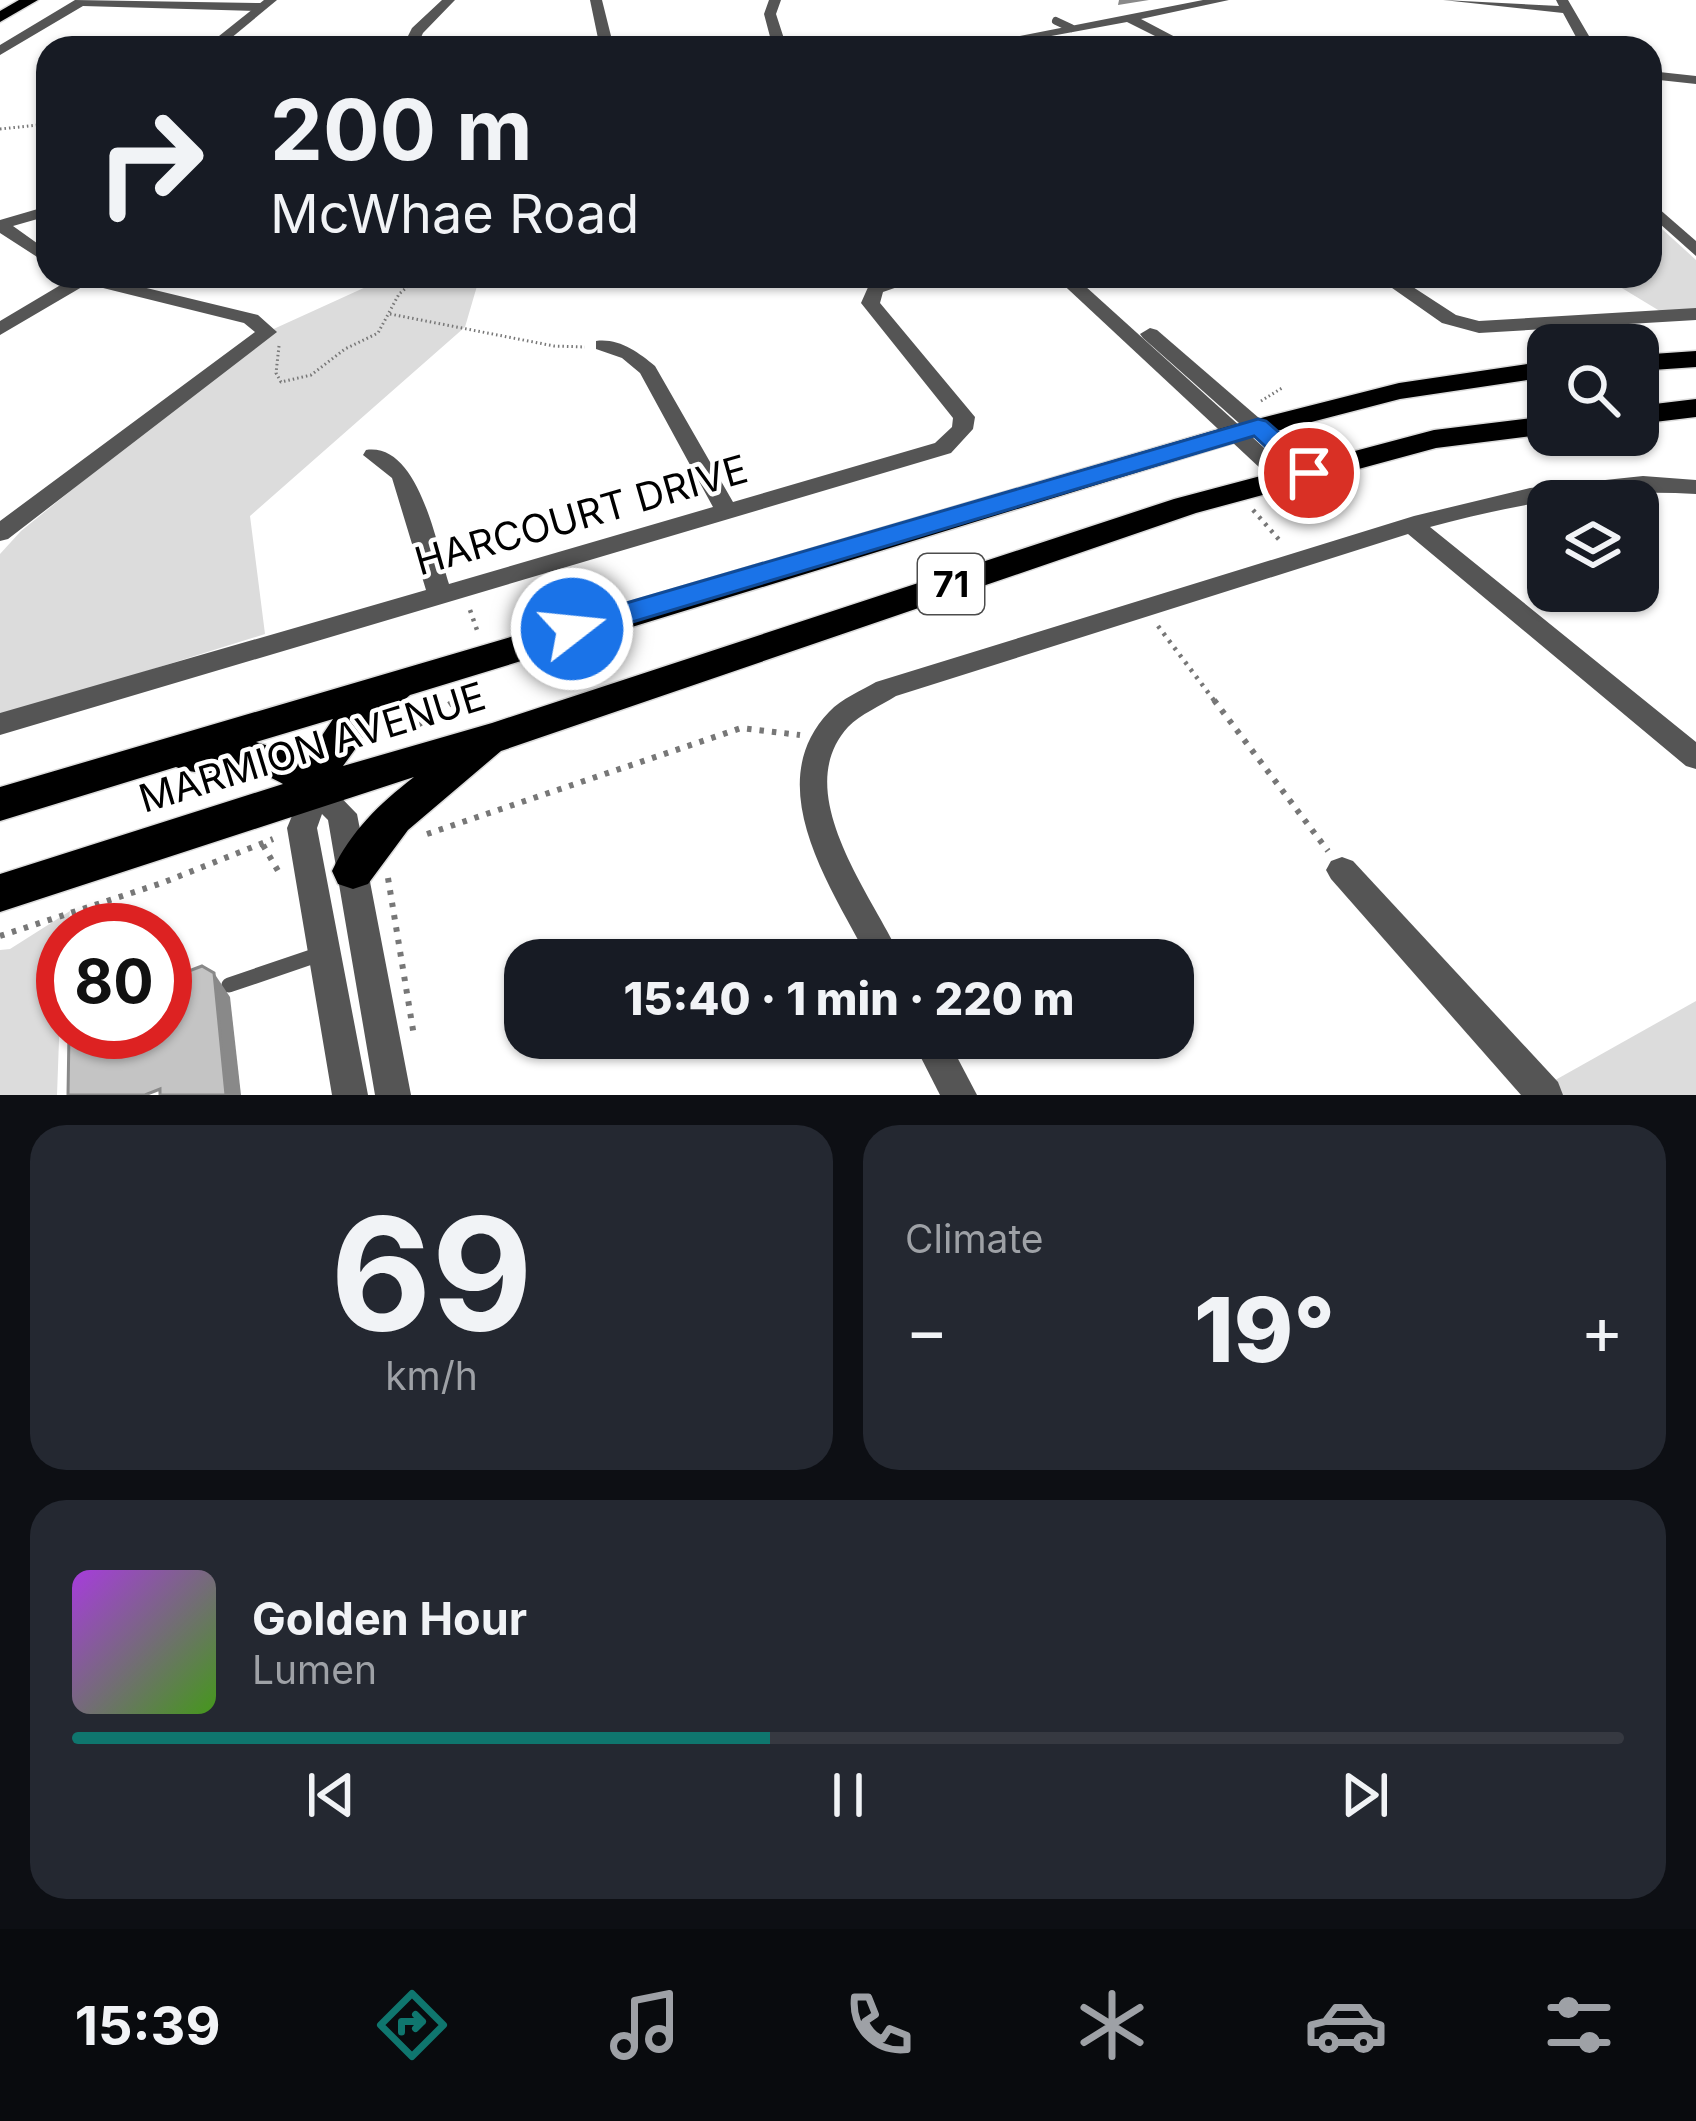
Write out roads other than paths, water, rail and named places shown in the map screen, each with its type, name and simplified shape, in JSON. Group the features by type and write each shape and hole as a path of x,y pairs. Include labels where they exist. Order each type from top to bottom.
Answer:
{"highway":[{"path":"1659,362 1696,359"},
{"name":"MARMION AVENUE","path":"0,804 484,655 1247,430 1400,391 1527,372"},
{"path":"1659,412 1696,408"},
{"name":"MARMION AVENUE","path":"0,893 309,809 393,767 493,738 1185,506 1434,439 1527,428"},
{"path":"309,809 324,763 354,722 381,698 428,672"},
{"path":"352,872 366,842 381,826 493,738"},
{"path":"142,759 262,759 286,765 309,809"}],"main road":[{"path":"0,16 30,0"}],"street":[{"path":"415,36 449,0"},
{"path":"596,0 604,36"},
{"path":"775,0 770,14 776,36"},
{"path":"1029,36 1223,0"},
{"path":"1449,0 1564,5 1582,36"},
{"path":"0,51 82,1 259,4"},
{"path":"215,36 259,4"},
{"path":"224,36 259,4"},
{"path":"1130,18 1165,36"},
{"path":"1662,74 1696,77"},
{"path":"0,225 36,215"},
{"path":"1662,218 1696,251"},
{"path":"0,225 36,250"},
{"path":"0,329 63,288"},
{"path":"0,533 262,339 265,328 251,319 120,288"},
{"name":"HARCOURT DRIVE","path":"0,724 943,448 962,429 964,417 870,303 875,290 881,288"},
{"path":"1077,288 1247,430"},
{"path":"1099,288 1296,476"},
{"path":"1402,288 1449,319 1480,327 1696,314"},
{"path":"603,345 629,354 648,370 726,509"},
{"path":"374,455 402,475 451,591"},
{"path":"876,939 814,814 810,771 839,718 886,689 1413,525 1530,497 1634,482 1696,487"},
{"path":"1413,525 1696,758"},
{"path":"350,1095 324,952 309,809 342,814 393,1095"},
{"path":"1342,870 1545,1095"},
{"path":"939,1059 959,1095"}],"lane":[{"path":"1056,21 1071,28"},
{"path":"229,986 324,952"}]}
